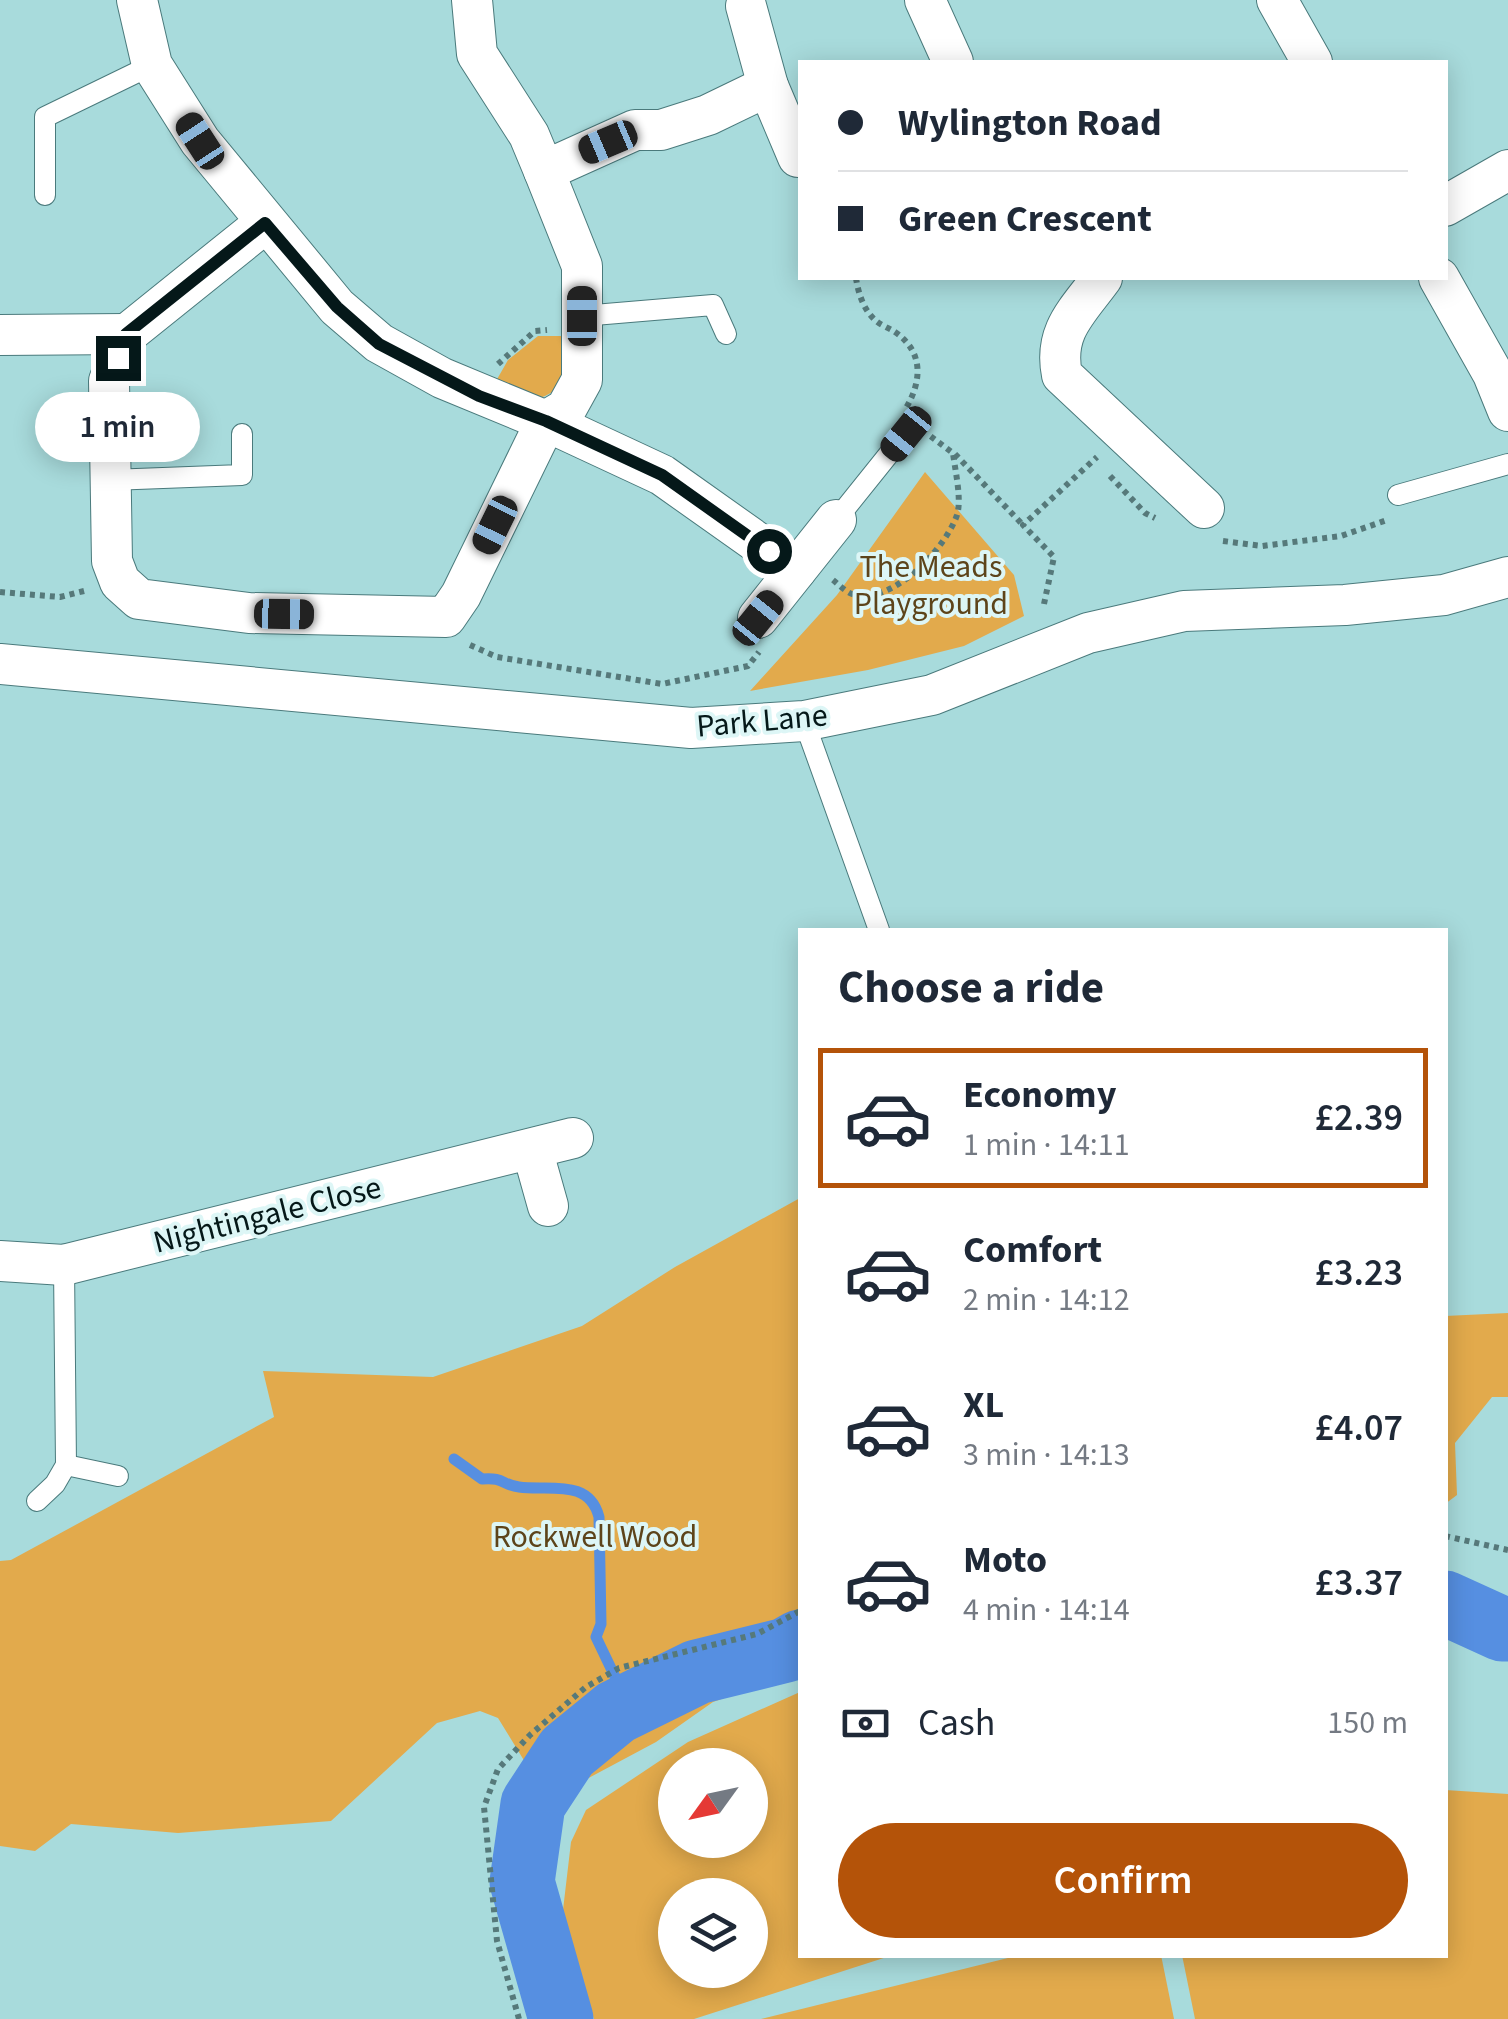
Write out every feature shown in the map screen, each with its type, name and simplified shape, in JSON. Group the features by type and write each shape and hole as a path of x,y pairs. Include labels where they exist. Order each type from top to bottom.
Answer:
{"street":[{"path":"137,0 152,65 200,141 337,307 379,344 479,396 546,421 662,475 810,572"},
{"path":"265,223 126,334 109,381 112,561 120,582 140,599 249,614 446,617 546,421 566,410 582,380 582,266 529,135 477,54 472,0"},
{"path":"925,0 952,60"},
{"path":"1277,0 1311,60"},
{"path":"746,6 768,86 798,157"},
{"path":"544,171 635,130 661,130 708,115 768,86"},
{"path":"1448,204 1508,170"},
{"path":"1101,280 1063,332 1057,353 1062,375 1213,525"},
{"path":"1439,280 1493,374 1508,411"},
{"path":"0,335 126,334"},
{"path":"759,634 810,572 836,520"},
{"name":"Park Lane","path":"0,664 690,728 804,721 932,694 1088,633 1184,611 1345,605 1444,595 1508,577"},
{"name":"Nightingale Close","path":"0,1260 64,1264 573,1138"},
{"path":"532,1149 548,1206"}],"lane":[{"path":"45,194 45,116 152,65"},
{"path":"582,322 713,304 726,334"},
{"path":"110,480 242,475 242,434"},
{"path":"836,520 906,434"},
{"path":"1398,496 1508,464"},
{"path":"804,721 878,928"},
{"path":"37,1501 56,1484 66,1466 64,1264"},
{"path":"66,1466 118,1476"}],"path":[{"path":"479,396 501,358 535,331 582,322"},
{"path":"1023,525 1094,460 1117,427"},
{"path":"927,434 953,452 1054,557 1044,604"},
{"path":"810,572 851,594 873,595 887,591 934,556 958,513 953,452"},
{"path":"1094,460 1145,513 1159,519"},
{"path":"1213,525 1262,546 1341,536 1393,518"},
{"path":"0,592 60,597 120,582"},
{"path":"446,617 470,645 497,657 662,684 748,666 759,634"},
{"path":"1448,1537 1508,1550"},
{"path":"519,2019 497,1940 484,1807 498,1769 530,1735 586,1687 619,1668 757,1634 798,1612"}],"green space":[{"path":"538,336 568,336 561,386 535,399 492,388 508,360"},
{"name":"The Meads Playground","path":"925,472 1014,575 1024,616 964,646 868,670 750,691 837,595"},
{"name":"Rockwell Wood","path":"798,1199 798,1672 713,1702 656,1742 583,1781 528,1767 498,1718 480,1711 437,1723 331,1821 178,1833 71,1824 35,1851 0,1846 0,1561 11,1560 274,1417 263,1371 433,1377 582,1326 675,1267"},
{"path":"1508,1313 1508,1397 1492,1397 1455,1443 1457,1495 1448,1502 1448,1316"},
{"path":"798,1693 798,1958 884,1958 694,2019 594,2019 561,1927 571,1842 586,1810 658,1762 658,1858 768,1858 768,1748 679,1748"},
{"path":"1448,1790 1508,1794 1508,2019 1195,2019 1183,1958 1448,1958"},
{"path":"1008,1958 1162,1958 1174,2019 761,2019"}],"waterway":[{"path":"454,1459 482,1479 519,1487 577,1491 594,1505 599,1517 601,1624 596,1637 629,1706"},
{"path":"1448,1604 1508,1629"},
{"path":"561,2019 522,1882 533,1804 567,1752 616,1712 697,1672 786,1650 798,1643"}],"route":[{"path":"118,358 126,334 265,223 337,307 379,344 479,396 546,421 662,475 769,551"}]}
